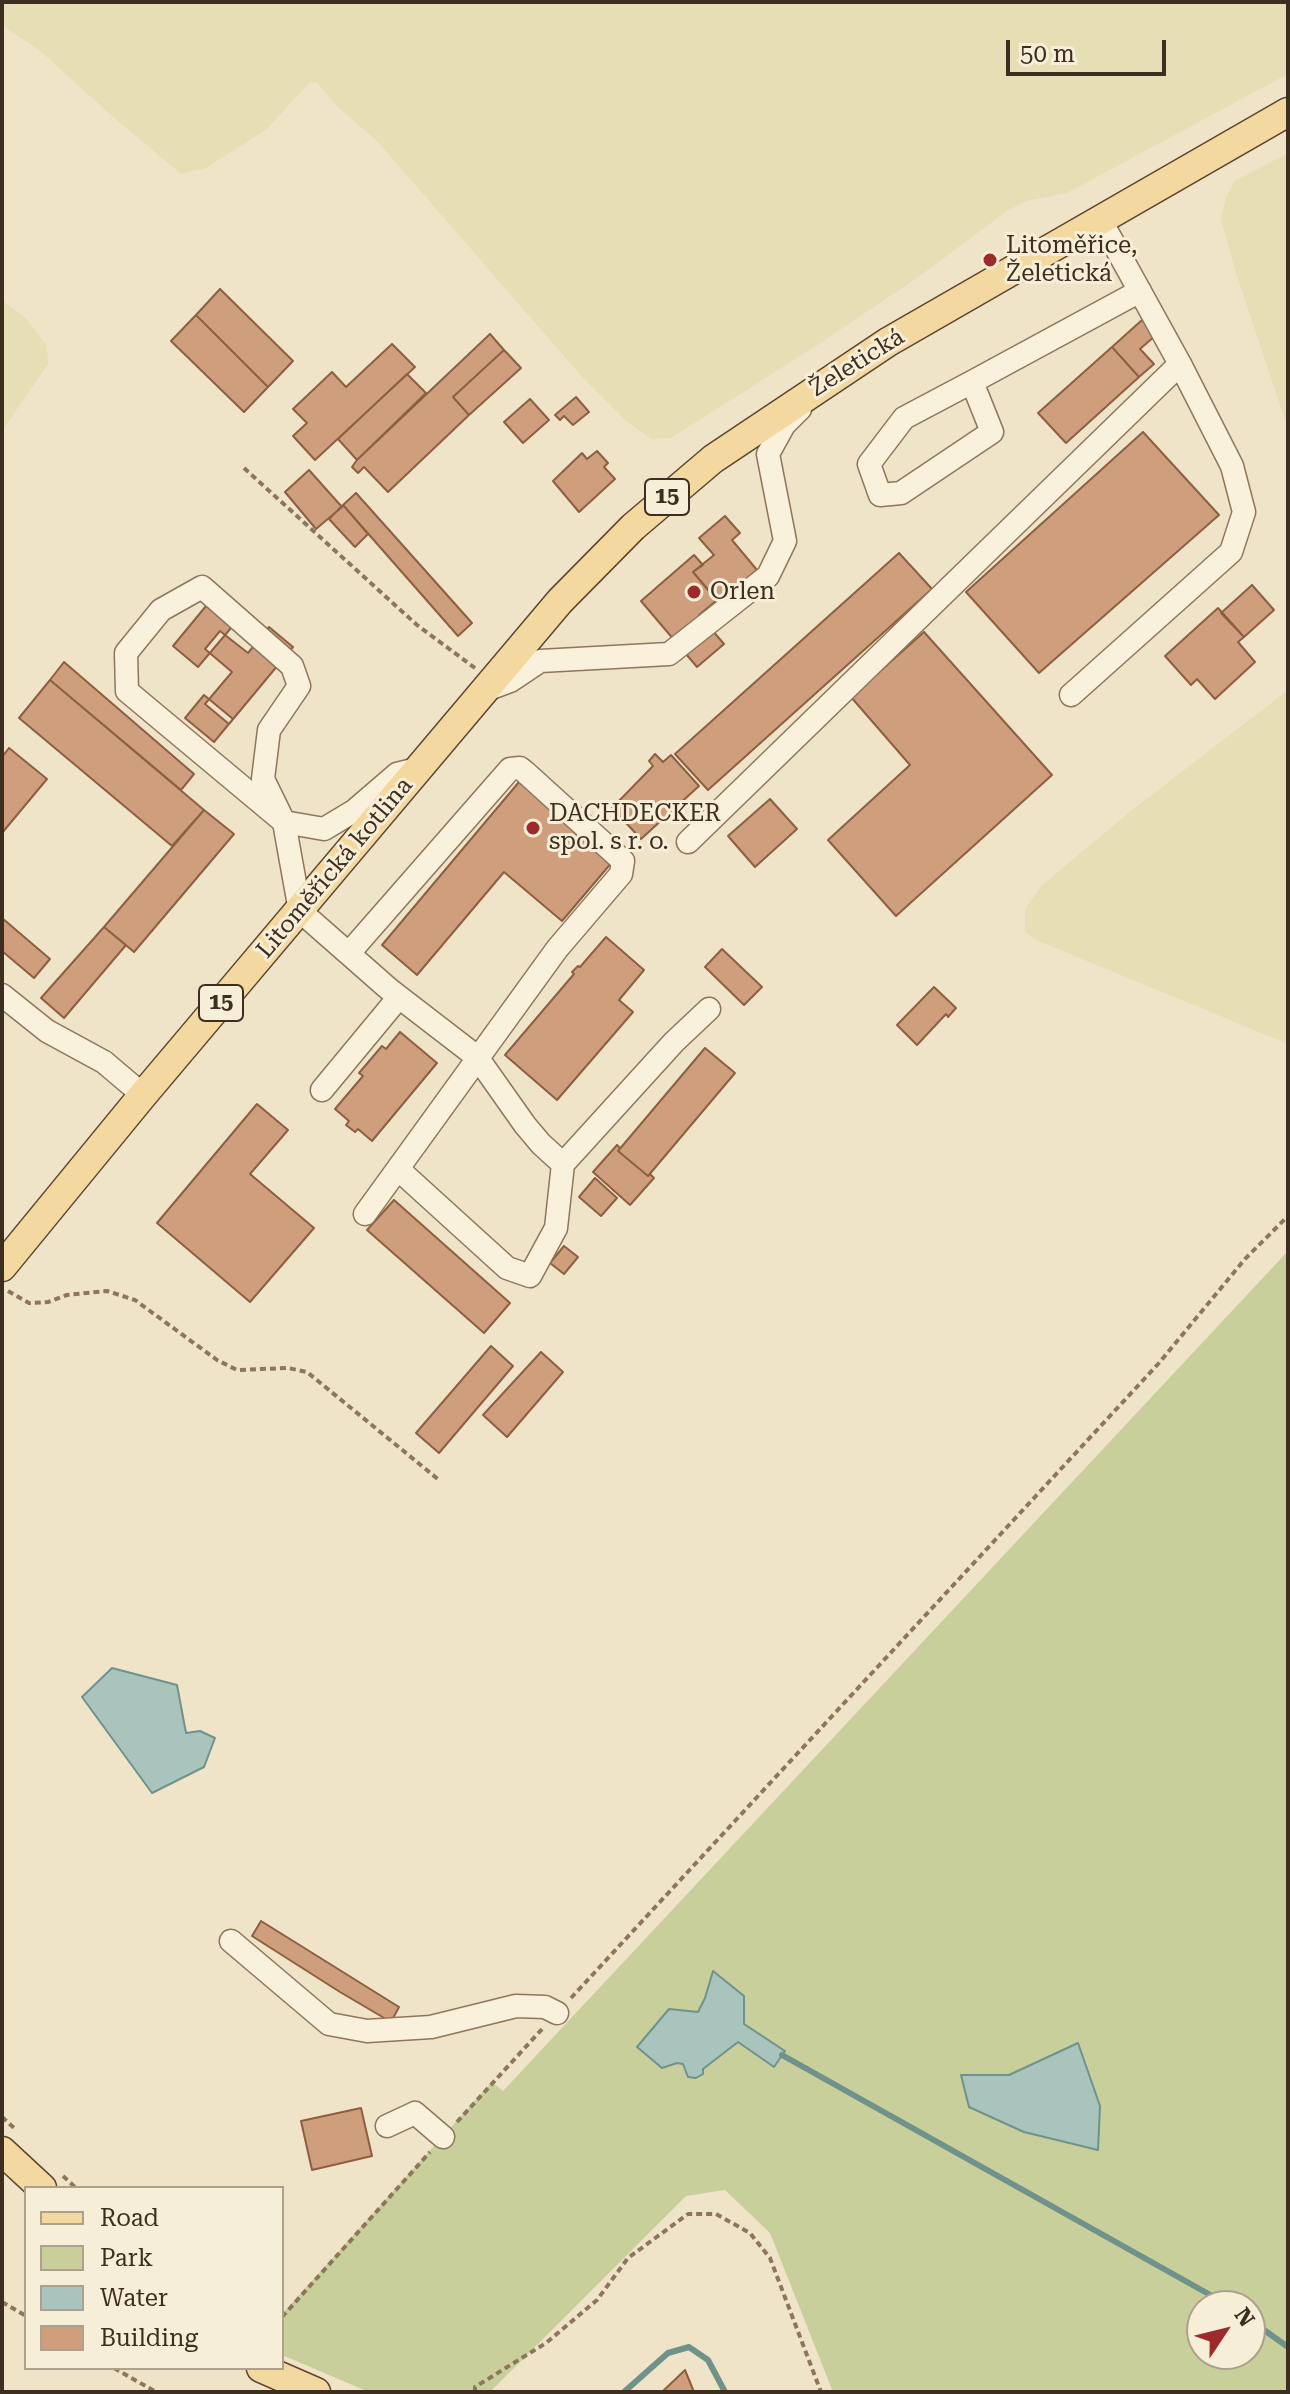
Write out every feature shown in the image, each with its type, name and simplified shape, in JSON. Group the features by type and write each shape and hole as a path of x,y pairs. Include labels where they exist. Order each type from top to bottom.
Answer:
{"main road":[{"name":"Želetická","path":"488,686 560,601 652,510 713,459 888,342 1288,112"},
{"name":"Litoměřická kotlina","path":"2,1267 488,686"},
{"path":"2,2151 40,2186"},
{"path":"266,2370 316,2392"}],"lane":[{"path":"1071,695 1231,552 1244,512 1232,466 1100,219"},
{"path":"972,382 992,432 901,493 880,495 869,464 904,418 1140,291"},
{"path":"688,842 1180,364"},
{"path":"488,686 510,681 540,661 669,654 768,576 785,541 768,454 784,425 830,378"},
{"path":"418,768 397,774 354,811 324,829 284,822 127,691 126,653 161,610 202,587 292,666 299,686 269,730 263,779 284,822 300,911 399,997 477,1057 525,1125 563,1164"},
{"path":"349,953 505,773 515,767 525,772 620,858 624,866 621,874 557,949 365,1214"},
{"path":"2,995 47,1031 104,1062 143,1095"},
{"path":"322,1090 399,997"},
{"path":"398,1169 507,1268 530,1276 556,1228 563,1164 674,1042 709,1009"},
{"path":"231,1941 329,2024 367,2031 431,2027 516,2006 545,2007 557,2013"},
{"path":"387,2126 415,2113 443,2137"}],"path":[{"path":"244,468 488,686"},
{"path":"284,2315 557,2013 1149,1375 1245,1259 1288,1216"},
{"path":"2,1287 29,1303 107,1291 135,1300 217,1360 237,1370 288,1368 307,1372 439,1480"},
{"path":"475,2392 475,2387 546,2343 597,2300 628,2258 688,2214 716,2214 750,2233 770,2258 821,2392"},
{"path":"2,2302 24,2315"},
{"path":"118,2370 156,2392"}],"shaded area":[{"path":"2,2 1288,2 1288,74 1067,193 1026,201 1007,211 917,278 819,344 671,438 652,439 626,421 583,378 377,141 338,107 317,83 310,82 267,129 206,168 181,174 39,50 2,25"},
{"path":"1288,153 1288,429 1221,220 1226,197 1235,181"},
{"path":"2,300 27,319 47,346 48,364 2,431"},
{"path":"1288,690 1288,1044 1036,940 1025,931 1025,909 1042,885 1132,810"}],"green space":[{"path":"1288,1251 1288,2392 833,2392 770,2233 725,2190 686,2196 490,2392 369,2392 284,2356 284,2312 492,2082 503,2091"}],"water":[{"path":"112,1668 177,1685 186,1733 200,1731 215,1738 204,1767 152,1793 82,1697"},
{"path":"713,1971 744,1996 744,2024 785,2051 774,2067 738,2042 703,2069 703,2074 696,2078 688,2077 683,2064 662,2068 637,2047 669,2009 698,2012"},
{"path":"1078,2043 1100,2106 1098,2150 1024,2132 969,2107 961,2075 1009,2075"}],"building":[{"path":"220,289 293,361 268,387 196,315"},
{"path":"196,315 268,387 244,412 171,341"},
{"path":"1142,320 1156,335 1140,349 1154,364 1139,377 1112,347"},
{"path":"490,334 504,350 453,397 469,415 388,492 364,467 358,473 352,467 357,460"},
{"path":"392,344 415,367 315,460 293,436 307,423 293,409 332,372 346,387"},
{"path":"1112,347 1139,377 1066,443 1038,413"},
{"path":"504,350 521,368 469,415 453,397"},
{"path":"407,374 426,393 357,460 338,439"},
{"path":"576,397 589,412 573,425 564,416 560,420 555,415"},
{"path":"530,399 549,420 523,443 504,422"},
{"path":"1143,432 1219,515 1039,673 966,592"},
{"path":"597,451 608,463 604,467 615,479 579,512 553,481 582,453 587,459"},
{"path":"309,470 342,507 316,529 285,492"},
{"path":"356,493 472,623 458,636 343,505"},
{"path":"343,505 368,534 355,547 329,519"},
{"path":"725,516 740,533 732,540 757,570 719,603 693,572 714,555 699,538"},
{"path":"899,553 932,589 708,790 675,754"},
{"path":"694,555 703,565 693,572 717,600 699,615 724,644 697,667 641,601"},
{"path":"1252,585 1274,610 1244,637 1221,613"},
{"path":"211,600 236,622 198,667 173,646"},
{"path":"1218,608 1244,637 1238,642 1255,662 1215,699 1197,679 1191,685 1165,656"},
{"path":"269,627 293,647 229,724 205,704 232,672 205,649 220,631 248,653"},
{"path":"924,632 1052,775 896,916 828,840 910,765 851,697"},
{"path":"64,662 194,774 181,790 50,680"},
{"path":"50,680 204,810 172,846 19,718"},
{"path":"204,695 233,719 214,742 185,718"},
{"path":"9,748 47,779 2,833 2,757"},
{"path":"655,754 663,762 671,755 699,786 641,839 612,808 653,766 649,761"},
{"path":"519,782 613,861 562,921 504,872 417,975 382,945"},
{"path":"770,799 797,829 755,867 728,836"},
{"path":"204,810 234,834 134,952 104,927"},
{"path":"2,918 50,959 34,978 2,951"},
{"path":"104,927 126,945 64,1018 41,998"},
{"path":"606,937 644,970 619,1000 633,1012 557,1100 505,1055 574,974 572,972"},
{"path":"722,949 762,987 744,1005 705,967"},
{"path":"934,987 956,1008 948,1017 946,1014 917,1045 897,1025"},
{"path":"400,1032 437,1063 372,1141 358,1129 355,1132 346,1125 349,1121 335,1109 363,1076 359,1073 382,1046 386,1049"},
{"path":"705,1048 735,1073 648,1176 618,1151"},
{"path":"257,1104 288,1130 250,1174 314,1228 250,1302 157,1223"},
{"path":"617,1145 620,1148 618,1151 654,1178 630,1205 593,1172"},
{"path":"595,1178 617,1198 601,1216 579,1197"},
{"path":"394,1200 510,1303 484,1333 367,1230"},
{"path":"564,1246 578,1257 564,1274 550,1263"},
{"path":"491,1346 513,1366 439,1453 416,1433"},
{"path":"541,1352 563,1372 507,1437 483,1415"},
{"path":"261,1921 399,2007 391,2022 252,1936"},
{"path":"361,2108 372,2156 312,2170 301,2121"},
{"path":"685,2370 694,2392 662,2392"}],"waterway":[{"path":"782,2055 1201,2290"},
{"path":"1266,2331 1288,2347"},
{"path":"624,2392 668,2353 689,2347 708,2360 725,2392"}],"place":[{"name":"Litoměřice, Želetická","path":"990,260"},
{"name":"Orlen","path":"694,592"},
{"name":"DACHDECKER spol. s r. o.","path":"533,828"}]}
